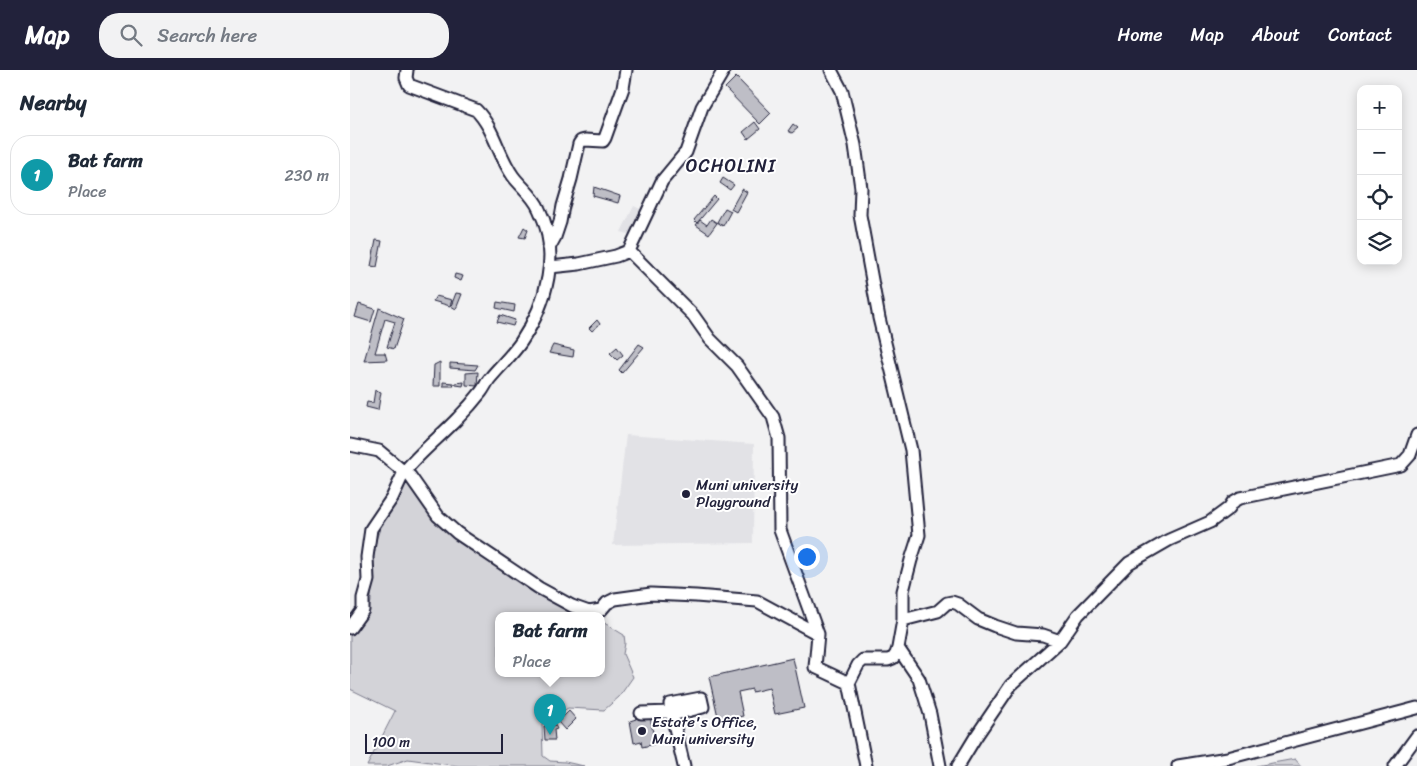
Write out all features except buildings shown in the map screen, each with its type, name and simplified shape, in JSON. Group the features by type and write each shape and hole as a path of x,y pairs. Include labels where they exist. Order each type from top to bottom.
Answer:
{"street":[{"path":"350,628 363,610 363,598 368,580 367,557 371,528 392,498 404,472 459,418 481,392 489,379 520,344 541,305 550,267 550,248 546,227 539,208 528,192 513,176 484,118 476,110 409,85 406,78 407,70"},
{"path":"550,248 556,237 578,144 585,140 603,141 606,138 623,88 626,70"},
{"path":"550,267 616,256 629,250 662,181 686,152 702,107 724,70"},
{"path":"832,70 842,91 855,145 861,188 860,216 866,253 879,318 911,450 919,535 910,560 903,591 903,620 896,654 888,660 863,660 858,665 849,683 866,766"},
{"path":"629,250 693,315 710,339 737,366 773,417 779,438 780,530 818,634 815,667 849,683"},
{"path":"958,766 1010,685 1060,641 1078,615 1129,563 1169,540 1210,522 1240,498 1401,465 1410,455 1417,435"},
{"path":"350,445 379,451 410,476 438,516 457,533 539,588 572,606 589,612 601,610 607,603 615,599 651,594 756,601 818,634"},
{"path":"903,620 938,611 947,603 952,602 958,604 978,619 995,626 1016,633 1043,635 1060,641"},
{"path":"898,648 920,679 930,714 940,766"},
{"path":"641,713 671,712 670,704 701,698 703,707 672,715 684,766"},
{"path":"1178,766 1228,758 1417,708"},
{"path":"1396,766 1417,736"}],"shaded area":[{"path":"634,206 644,211 633,235 621,232"},
{"name":"Muni university Playground","path":"626,435 754,444 753,543 613,545"},
{"path":"410,478 458,537 587,612 495,612 495,677 605,677 605,623 624,635 623,654 633,677 619,697 604,710 568,708 542,724 543,756 550,761 584,766 459,766 408,759 387,766 367,766 395,711 350,689 350,636 366,618 371,602 372,550 393,503"},
{"path":"1295,759 1301,766 1256,766"}],"place":[{"name":"Muni university Playground","path":"686,494"},
{"name":"Estate's Office, Muni university","path":"642,731"},
{"name":"Bat farm","path":"550,735"}],"district":[{"name":"OCHOLINI","path":"731,166"}]}
